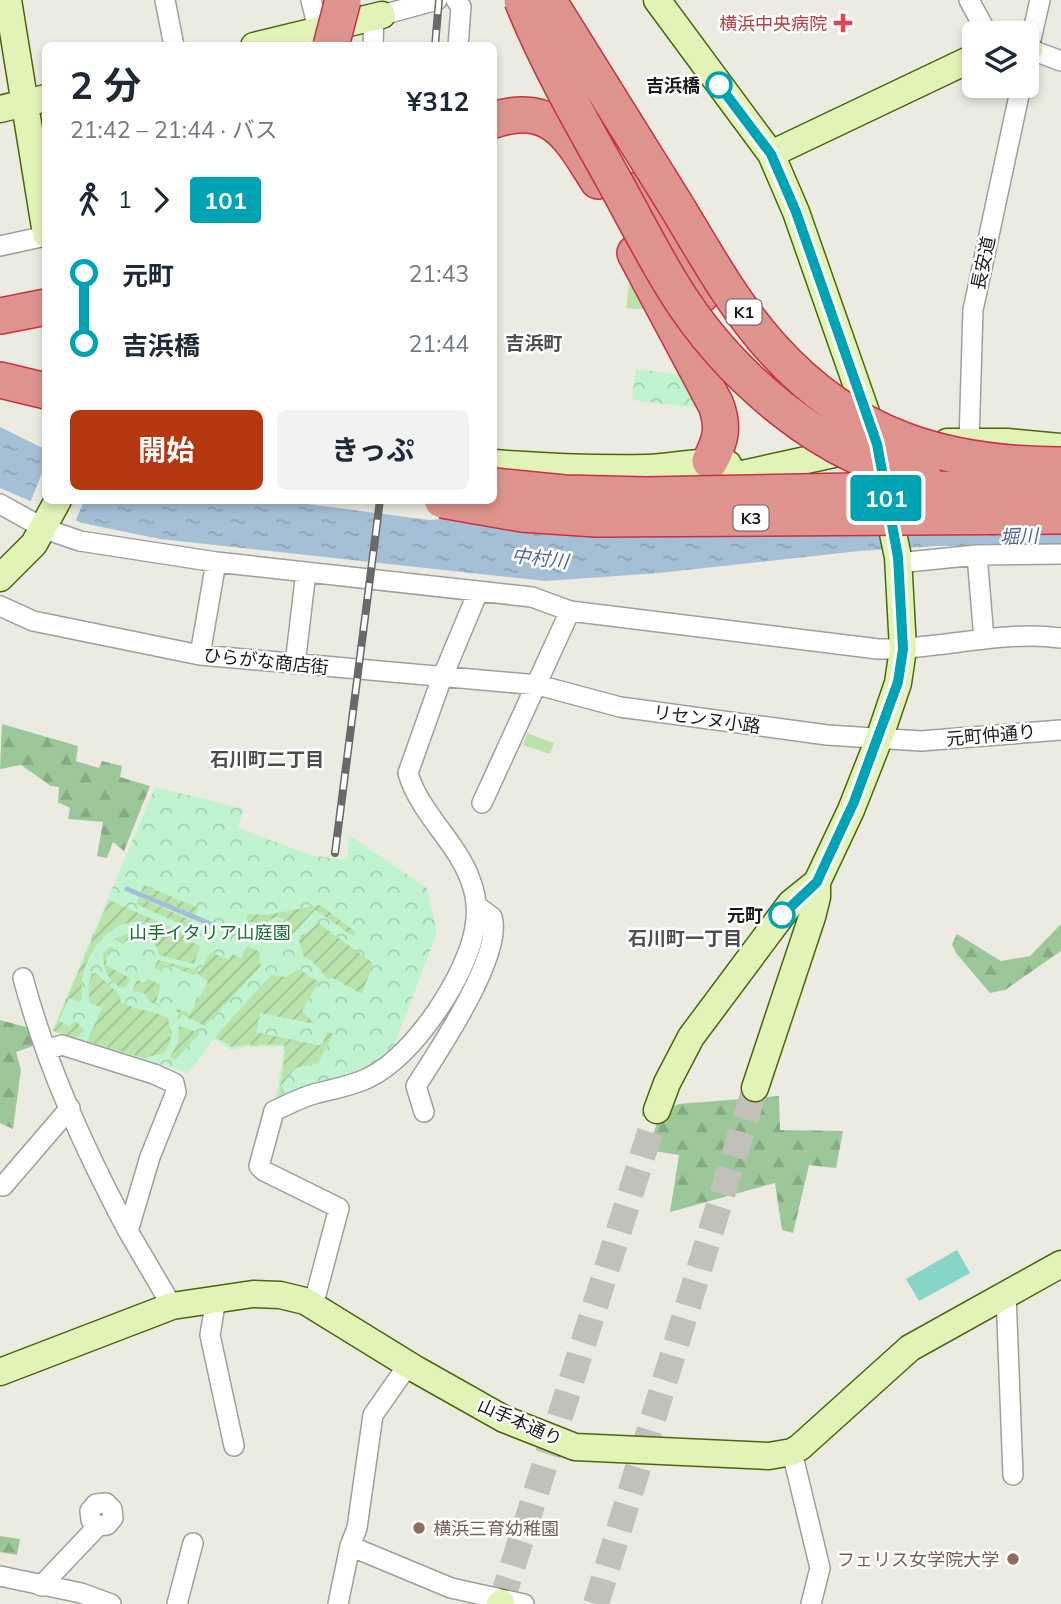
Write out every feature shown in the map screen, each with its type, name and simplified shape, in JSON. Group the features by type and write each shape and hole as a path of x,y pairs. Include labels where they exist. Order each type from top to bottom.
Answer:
{"highway":[{"path":"324,37 343,0"},
{"path":"522,0 580,119 676,291 701,326 770,397 816,433 855,456 884,468 923,476"},
{"name":"K1","path":"548,0 724,283 771,347 797,374 857,417 908,444 948,456 983,461 1061,465"},
{"path":"357,42 378,8"},
{"path":"497,119 510,114 531,114 547,119 561,128 598,182 723,423 722,436 710,461"},
{"name":"K1","path":"638,190 701,295 750,363 817,425 858,450 923,476 1061,492"},
{"path":"0,316 42,308"},
{"path":"0,337 42,331"},
{"path":"0,380 42,390"},
{"path":"0,404 42,413"},
{"name":"K3","path":"497,482 564,493 646,495 868,483 1061,487"},
{"name":"K3","path":"465,504 522,514 596,519 1061,516"}],"street":[{"path":"8,0 42,211"},
{"path":"165,0 173,42"},
{"path":"311,0 324,37"},
{"path":"285,42 324,37 378,8 437,0"},
{"path":"456,0 461,7 458,42"},
{"path":"658,0 771,154 820,276 877,444 868,483 897,560 903,649 898,682 854,802 817,882 817,897 812,917 755,1088"},
{"path":"969,0 980,21"},
{"path":"1035,21 1040,0"},
{"path":"374,42 378,8"},
{"path":"1039,55 1061,61"},
{"path":"771,154 962,64"},
{"name":"長安道","path":"969,442 973,310 1018,98"},
{"path":"0,246 42,236"},
{"path":"0,394 42,405"},
{"path":"497,482 673,488 877,444 969,442 1061,447"},
{"path":"497,482 580,470 662,467 710,461 761,469"},
{"path":"0,504 52,514 80,541 216,562 532,597 570,611 666,625 903,649 984,639 1061,638"},
{"path":"0,578 52,514"},
{"path":"897,560 1061,554"},
{"path":"978,555 984,639"},
{"path":"200,655 216,562"},
{"path":"295,664 306,572"},
{"path":"313,1306 339,1208 259,1166 275,1111 310,1095 370,1077 410,1046 448,993 470,947 477,906 464,865 413,786 408,773 478,592"},
{"name":"ひらがな商店街","path":"0,606 17,616 44,624 200,655 538,685"},
{"path":"482,803 570,611"},
{"name":"リセンヌ小路","path":"538,685 620,707 827,735 922,741"},
{"name":"元町仲通り","path":"922,741 1061,730"},
{"path":"657,1110 691,1037 791,903 817,882"},
{"path":"424,1112 416,1086 464,1006 480,974 494,932 492,917 477,906"},
{"path":"23,978 35,1022 48,1049 51,1067 89,1156 128,1231 172,1306"},
{"path":"48,1049 62,1045 154,1074 173,1083 176,1092 150,1157 128,1231"},
{"path":"3,1186 70,1108"},
{"path":"820,1600 820,1568 792,1452 910,1348 1061,1264"},
{"name":"山手本通り","path":"0,1372 172,1306 280,1294 313,1306 408,1365 504,1419 575,1447 728,1456 769,1456 792,1452"},
{"path":"1006,1294 1013,1475"},
{"path":"216,1299 210,1335 234,1446"},
{"path":"338,1604 350,1546 357,1528 373,1415 408,1365"},
{"path":"41,1586 98,1526"},
{"path":"177,1604 193,1543"},
{"path":"350,1546 451,1588 524,1604"},
{"path":"0,1576 81,1593 111,1604"}],"green space":[{"path":"631,270 654,310 626,308"},
{"path":"636,369 687,376 699,408 632,400"},
{"path":"2,724 78,746 76,761 99,768 102,761 122,766 120,777 150,786 124,851 113,842 107,858 97,856 103,822 68,819 70,808 58,802 59,787 51,786 21,765 0,769"},
{"path":"527,733 554,743 550,754 523,745"},
{"name":"山手イタリア山庭園","path":"155,787 244,809 238,828 311,855 347,860 349,835 427,888 437,933 392,1051 367,1069 276,1098 284,1047 249,1046 231,1050 214,1039 188,1073 52,1031"},
{"path":"144,885 198,908 195,915 141,892"},
{"path":"139,897 192,921 189,928 136,904"},
{"path":"109,900 158,922 156,925 140,922 125,924 100,941 85,969 82,1000 79,1002 69,998 59,1021 69,1026 76,1021 84,1030 76,1038 53,1031"},
{"path":"320,905 356,932 353,936 315,910 292,935 288,921 278,917 269,920 255,937 252,935 256,924 246,919 248,914 267,915"},
{"path":"277,920 286,923 286,932 274,932 263,939 260,938 266,928"},
{"path":"318,923 373,963 362,994 331,977 329,980 313,962 304,957 299,940"},
{"path":"1061,924 1061,951 1005,990 990,993 956,953 952,944 957,934 1001,961 1030,956"},
{"path":"167,926 185,934 184,939 201,946 194,964 159,955 154,943 145,937 134,937 123,944 113,939 140,929 163,934"},
{"path":"110,946 114,948 107,955 106,965 128,977 130,980 125,988 111,979 104,965 103,954"},
{"path":"247,946 258,951 261,966 205,1026 175,1011 176,1008 190,1014 208,982 197,973 194,975 165,964 162,971 154,968 158,960 200,971 210,952 229,960 232,954 241,958"},
{"path":"298,969 319,982 302,1011 315,1024 260,1013 256,1032 322,1046 327,1031 333,1034 318,1063 296,1068 281,1085 286,1093 279,1096 286,1045 249,1044 232,1047 215,1037 271,975 287,977"},
{"path":"96,973 119,994 121,1002 168,1018 171,1040 164,1053 144,1058 87,1041 102,1008 90,1003 89,999 89,981 92,974"},
{"path":"148,979 161,985 156,1002 163,1008 150,1002 144,993 132,991 137,980 146,984"},
{"path":"0,1020 30,1028 33,1046 16,1052 21,1070 13,1129 0,1123"},
{"path":"179,1026 200,1033 175,1060 170,1057 178,1042"},
{"path":"779,1096 780,1130 843,1131 836,1168 809,1165 793,1233 782,1230 775,1183 670,1212 679,1155 648,1150 660,1114 678,1104"},
{"path":"0,1536 20,1539 17,1555 0,1552"}],"shaded area":[{"path":"957,1250 970,1273 919,1301 906,1279"}],"water":[{"path":"0,427 42,448 42,504 307,504 429,520 1061,473 1061,546 937,546 859,551 659,573 545,581 160,539 82,523 0,488"}],"pier":[{"path":"42,473 42,504 83,504 75,522 30,503"}],"waterway":[{"path":"127,889 213,925"}],"tunnel":[{"path":"596,1604 755,1088"},
{"path":"501,1603 657,1110"}],"railway":[{"path":"435,42 439,0"},
{"path":"335,853 379,504"}],"bus line":[{"name":"101","path":"719,85 771,154 796,212 877,444 898,557 897,583 903,649 898,682 854,802 817,882 791,903 782,915"}],"place":[{"name":"横浜中央病院","path":"843,23"},
{"name":"吉浜橋","path":"719,85"},
{"name":"元町","path":"782,915"},
{"name":"横浜三育幼稚園","path":"419,1528"},
{"name":"フェリス女学院大学","path":"1013,1559"}],"district":[{"name":"吉浜町","path":"534,343"},
{"name":"石川町二丁目","path":"267,759"},
{"name":"石川町一丁目","path":"685,938"}],"water label":[{"name":"堀川","path":"1019,536"},
{"name":"中村川","path":"540,558"}]}
